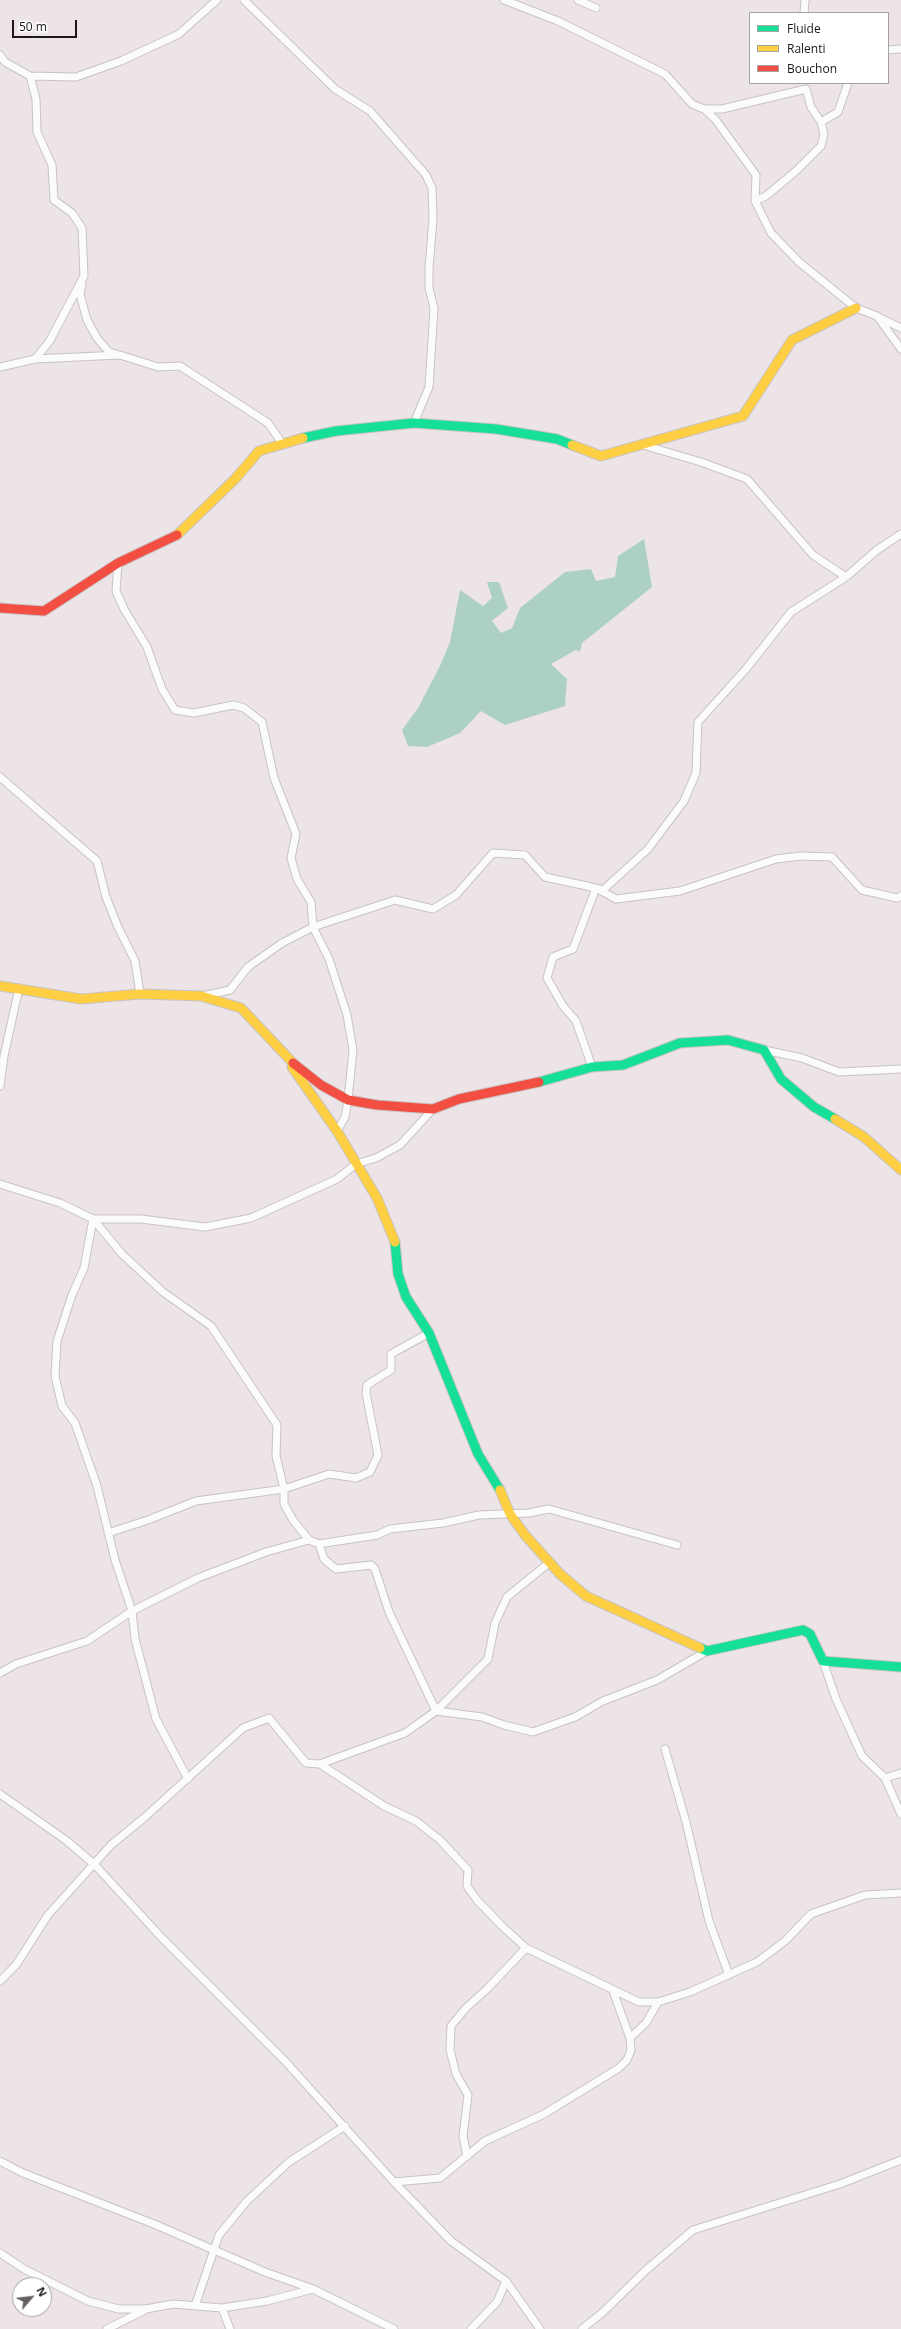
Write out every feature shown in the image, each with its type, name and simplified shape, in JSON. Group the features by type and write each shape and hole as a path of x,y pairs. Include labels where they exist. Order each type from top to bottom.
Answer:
{"street":[{"path":"0,55 6,62 30,76 76,77 121,61 179,34 217,0"},
{"path":"244,0 335,89 370,111 426,175 432,188 433,220 428,268 429,288 434,308 430,387 425,403 414,423"},
{"path":"504,0 558,21 665,74 692,104 704,109 715,119 756,175 755,201 771,233 798,262 856,308 877,316 901,328"},
{"path":"578,0 596,8"},
{"path":"804,12 805,0"},
{"path":"889,50 901,50"},
{"path":"30,76 36,99 36,132 52,165 54,200 72,213 82,228 84,276 80,294 87,320 97,338 109,352 158,367 180,366 268,422 282,442"},
{"path":"821,122 838,112 848,84"},
{"path":"704,109 722,109 806,86 811,107 821,122 824,134 821,146 796,171 766,196 755,201"},
{"path":"35,359 49,342 84,276"},
{"path":"0,608 44,611 118,563 174,538 235,479 259,451 282,442 336,432 414,423 496,429 557,439 601,456 743,416 792,340 856,308"},
{"path":"877,316 901,349"},
{"path":"0,367 35,359 120,355"},
{"path":"642,445 701,462 747,479 814,555 846,577"},
{"path":"0,986 80,999 140,994 202,996 230,990 248,968 282,943 312,927 395,900 433,909 456,895 493,853 525,855 545,877 603,890 648,849 684,801 696,773 698,722 746,669 791,612 846,577 877,550 901,534"},
{"path":"118,563 116,591 124,609 147,647 162,689 175,710 194,713 233,705 244,708 262,722 274,778 296,834 291,858 297,879 311,902 312,927 329,959 347,1015 354,1050 345,1116 337,1131"},
{"path":"0,777 97,861 106,897 118,927 135,961 140,994"},
{"path":"596,888 616,899 680,891 761,864 802,856 832,857 862,890 897,898 901,896"},
{"path":"592,1067 576,1021 563,1006 547,978 553,957 573,949 596,888"},
{"path":"0,1086 4,1056 19,988"},
{"path":"202,996 241,1008 285,1057 337,1131 377,1198 395,1243 398,1274 406,1297 429,1333 478,1454 497,1484 510,1514 525,1535 550,1562 586,1596 707,1651"},
{"path":"285,1057 321,1086 348,1100 378,1105 433,1109 459,1100 556,1078 592,1067 623,1065 680,1043 728,1040 764,1050 802,1058 839,1072 901,1069"},
{"path":"764,1050 781,1079 814,1107 864,1137 901,1170"},
{"path":"93,1219 141,1219 205,1227 251,1218 337,1179 356,1164 376,1158 400,1145 433,1109"},
{"path":"0,1184 60,1203 93,1219 122,1254 163,1292 211,1326 277,1426 276,1456 284,1489 284,1504 293,1520 309,1540 319,1544 377,1535 390,1529 443,1523 479,1516 529,1513 549,1509 677,1545"},
{"path":"93,1219 84,1268 72,1295 57,1341 55,1376 62,1406 75,1423 97,1486 108,1533 132,1611 135,1639 156,1719 188,1779"},
{"path":"108,1533 148,1520 196,1501 284,1489 329,1474 356,1478 370,1472 378,1455 366,1393 367,1385 391,1370 391,1354 429,1333"},
{"path":"0,1673 16,1664 87,1641 132,1611 198,1578 266,1552 309,1540"},
{"path":"319,1544 324,1559 336,1569 371,1565 374,1569 389,1612 436,1711"},
{"path":"0,1981 16,1965 48,1915 111,1845 188,1779 243,1728 269,1718 306,1763 320,1764 405,1733 436,1711 488,1659 495,1623 507,1597 550,1562"},
{"path":"436,1711 482,1717 504,1725 533,1732 575,1717 604,1701 657,1680 707,1651 803,1630 810,1634 823,1661 836,1699 862,1756 885,1778 901,1814"},
{"path":"823,1661 901,1667"},
{"path":"665,1749 686,1822 709,1921 729,1975"},
{"path":"320,1764 384,1806 416,1821 440,1840 468,1870 467,1886 477,1900 500,1926 526,1948 613,1991 639,2002 658,2002 690,1992 757,1962 785,1941 811,1914 865,1895 901,1893"},
{"path":"885,1778 901,1773"},
{"path":"0,1794 67,1841 95,1864 160,1937 285,2061 394,2182 451,2241 506,2281 540,2329"},
{"path":"467,2156 462,2136 468,2095 456,2074 451,2056 451,2026 466,2008 487,1989 526,1948"},
{"path":"394,2182 440,2178 485,2141 544,2114 619,2068 627,2060 631,2050 630,2038 613,1991"},
{"path":"630,2038 646,2023 658,2002"},
{"path":"195,2306 219,2235 247,2201 289,2162 345,2126"},
{"path":"582,2329 602,2313 645,2271 693,2230 840,2184 901,2160"},
{"path":"0,2161 23,2174 154,2224 214,2251 313,2289 394,2329"},
{"path":"0,2253 24,2269 88,2301 119,2309 146,2310"},
{"path":"471,2329 497,2302 506,2281"},
{"path":"107,2329 146,2310 173,2304 222,2308 266,2302 313,2289"},
{"path":"222,2308 230,2329"}],"shaded area":[{"path":"644,539 652,587 582,643 580,652 576,650 551,664 567,679 565,706 505,725 481,711 460,733 427,747 408,746 402,730 418,708 440,666 450,642 460,590 483,606 492,598 487,582 499,582 508,608 492,621 501,633 512,628 520,608 565,572 591,569 596,581 615,577 618,556"}],"traffic: fast":[{"path":"303,438 336,431 414,423 496,429 557,439 572,445"},
{"path":"539,1082 592,1067 623,1065 680,1043 728,1040 764,1050 781,1079 814,1107 835,1119"},
{"path":"395,1242 398,1274 406,1297 429,1333 478,1454 500,1490"},
{"path":"700,1648 707,1651 803,1630 810,1634 823,1661 901,1667"}],"traffic: slow":[{"path":"572,445 601,456 743,416 792,340 856,308"},
{"path":"177,535 235,479 259,451 303,438"},
{"path":"0,986 81,999 140,994 201,996 241,1008 293,1063"},
{"path":"292,1067 337,1131 377,1198 395,1242"},
{"path":"835,1119 864,1137 901,1170"},
{"path":"500,1490 510,1514 525,1535 560,1574 586,1596 700,1648"}],"traffic: jam":[{"path":"0,608 44,611 118,563 177,535"},
{"path":"293,1063 321,1085 348,1100 377,1105 433,1109 459,1099 539,1082"}]}
